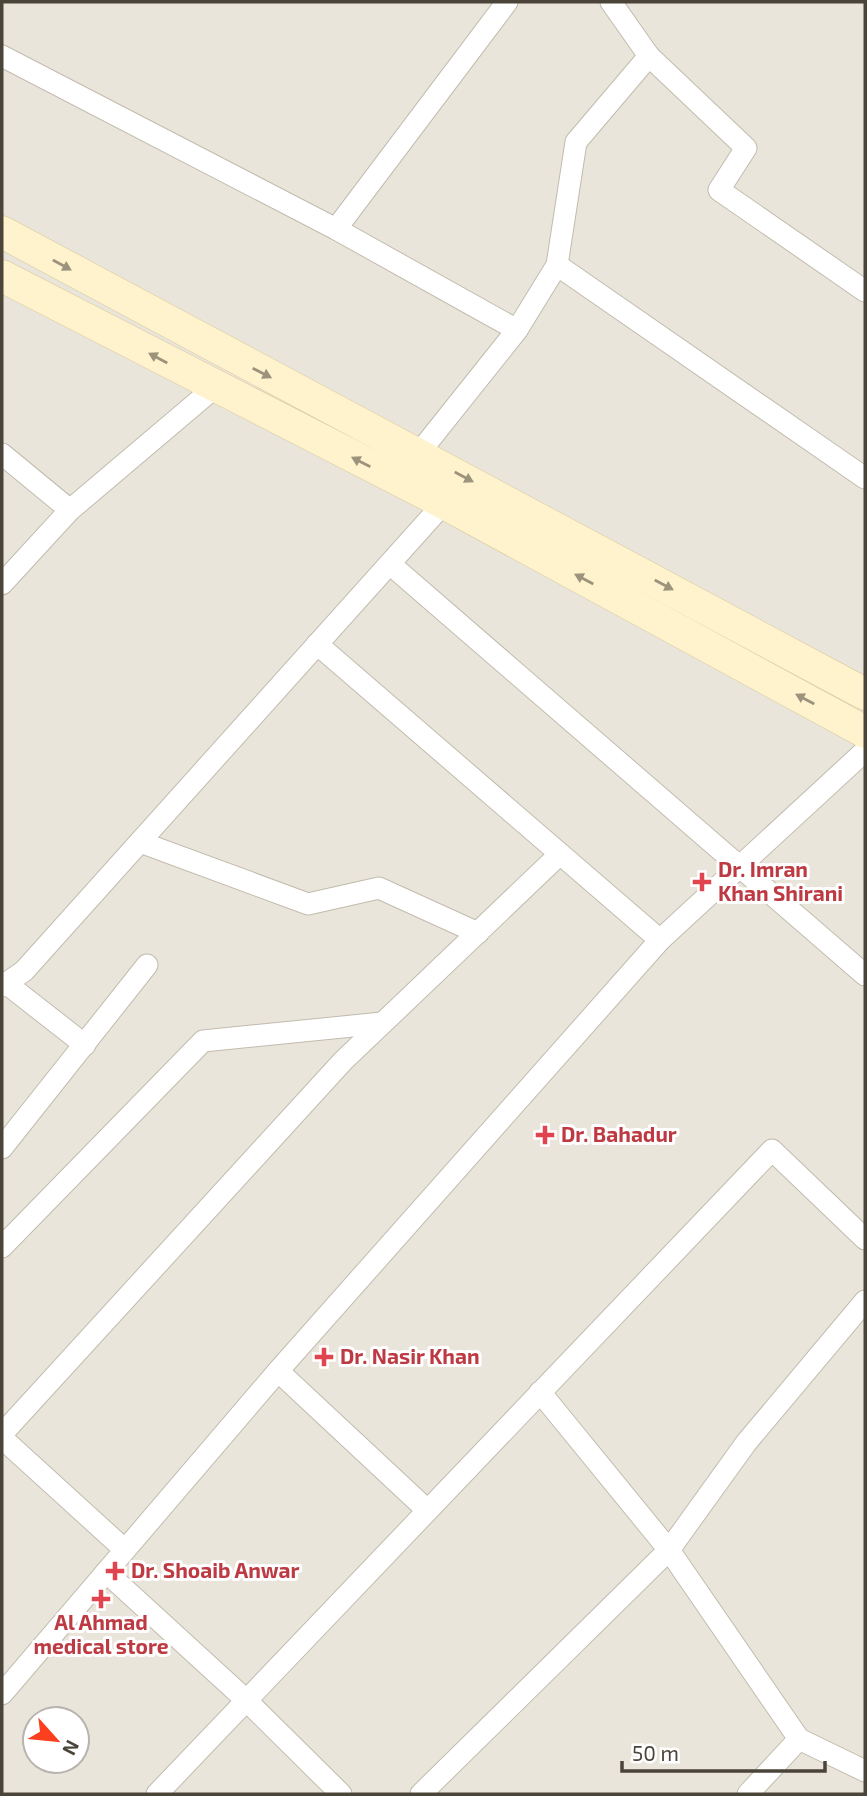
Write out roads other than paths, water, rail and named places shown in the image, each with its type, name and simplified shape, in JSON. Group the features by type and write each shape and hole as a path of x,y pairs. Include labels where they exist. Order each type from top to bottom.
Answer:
{"main road":[{"path":"2,232 225,354 419,453 865,694"},
{"path":"2,276 214,388 444,503 860,719"}],"street":[{"path":"336,229 507,2"},
{"path":"611,2 649,56 746,148 719,190 865,291"},
{"path":"2,56 336,229 517,330"},
{"path":"396,480 517,330 557,265 576,142 649,56"},
{"path":"557,265 865,478"},
{"path":"2,584 70,510 214,388"},
{"path":"2,454 70,510"},
{"path":"85,1045 4,985 24,971 444,503"},
{"path":"390,564 865,975"},
{"path":"317,645 660,940"},
{"path":"2,1694 278,1371 660,940 865,751"},
{"path":"140,842 308,904 379,888 478,933"},
{"path":"125,1550 2,1436 343,1060 560,854"},
{"path":"2,1149 147,965"},
{"path":"2,1247 203,1041 382,1023"},
{"path":"157,1794 772,1150 865,1238"},
{"path":"421,1794 668,1550 746,1443 865,1301"},
{"path":"278,1371 428,1510"},
{"path":"540,1392 668,1550 799,1739 865,1771"},
{"path":"106,1572 246,1700 341,1794"},
{"path":"748,1794 799,1739"}],"place":[{"name":"Dr. Imran Khan Shirani","path":"702,882"},
{"name":"Dr. Bahadur","path":"545,1135"},
{"name":"Dr. Nasir Khan","path":"324,1357"},
{"name":"Dr. Shoaib Anwar","path":"115,1571"},
{"name":"Al Ahmad medical store","path":"101,1599"}]}
